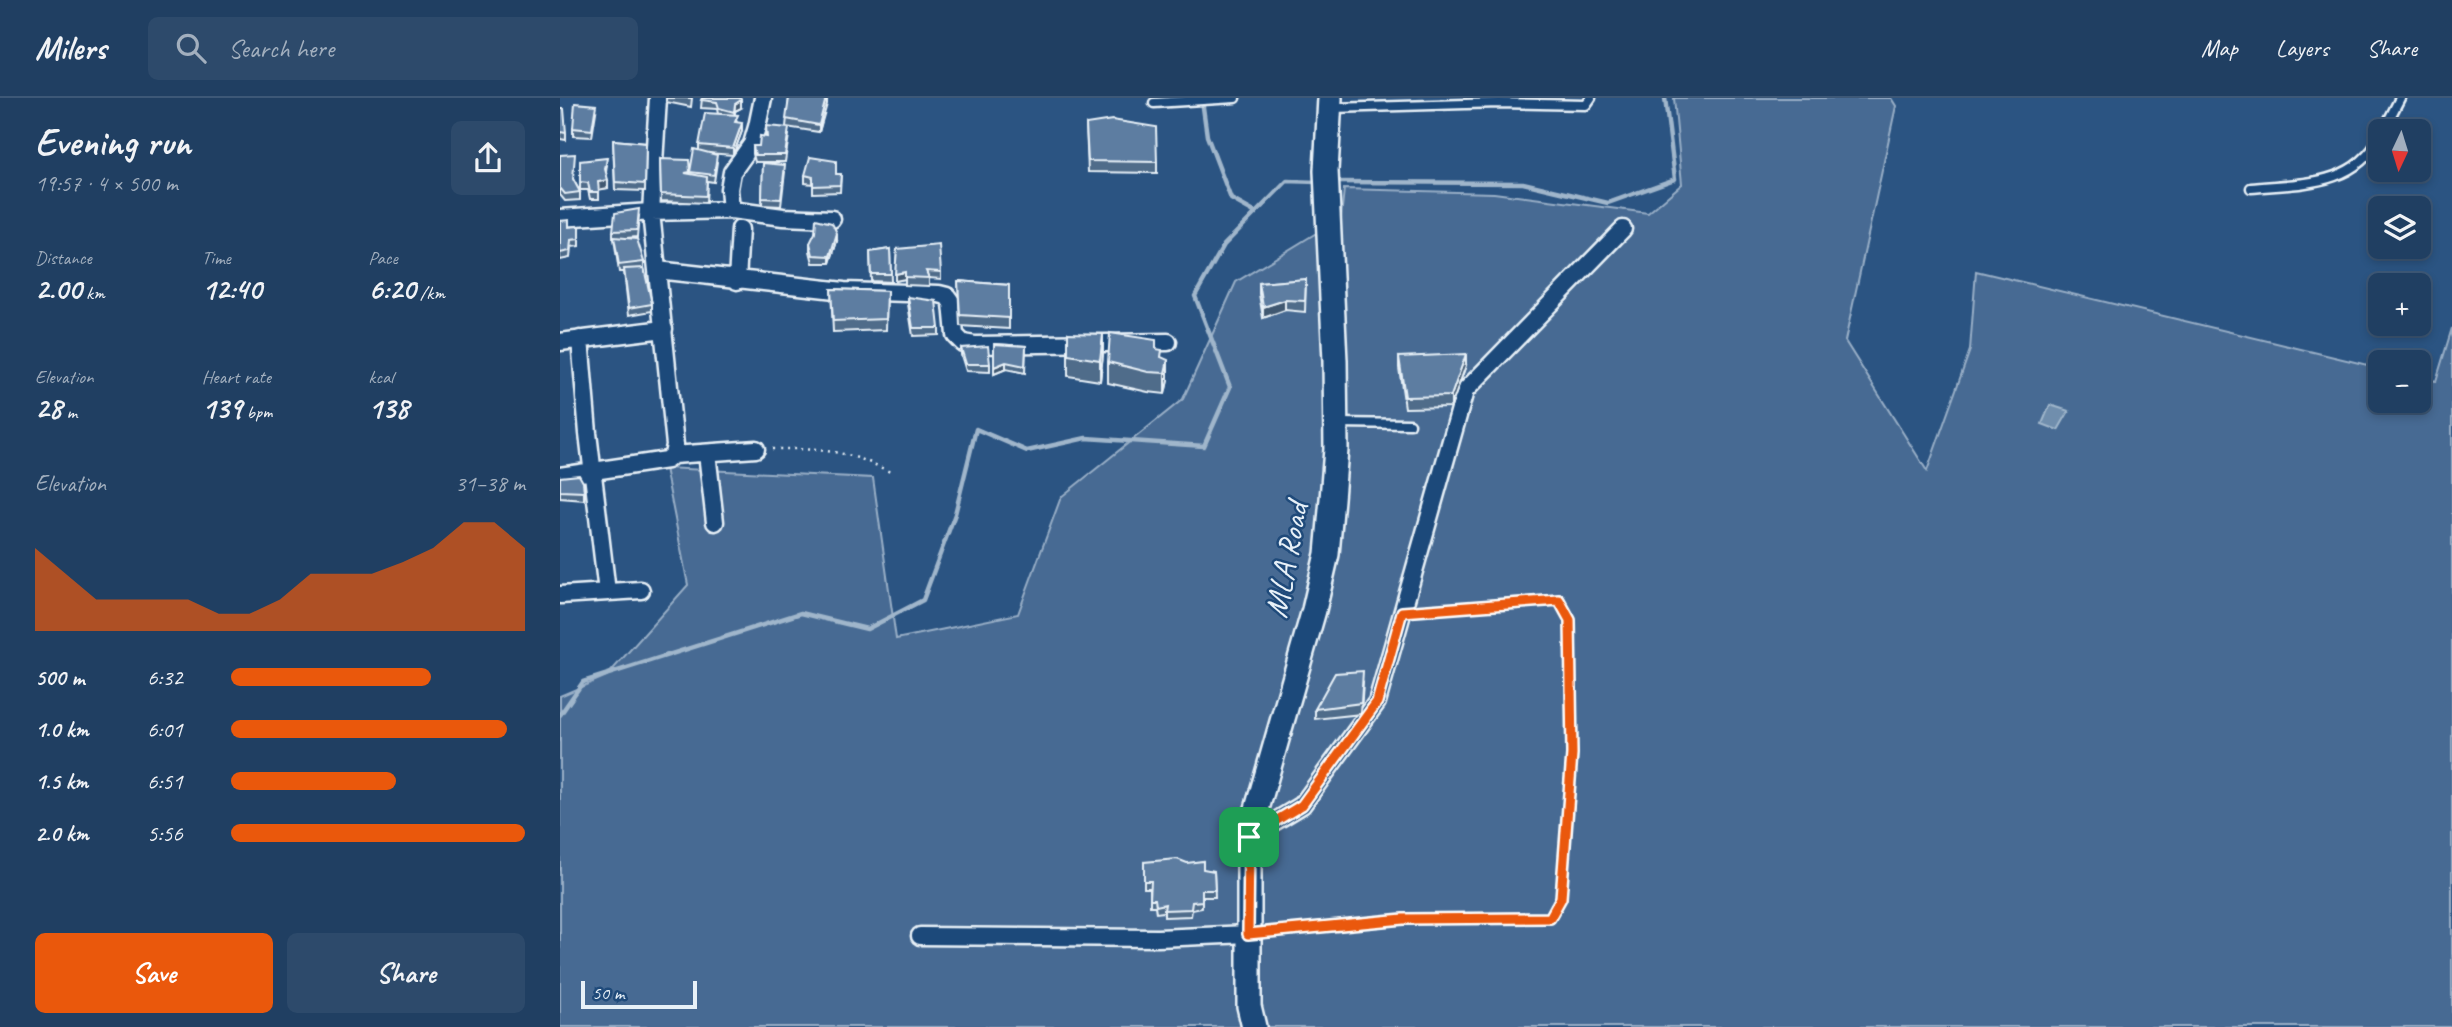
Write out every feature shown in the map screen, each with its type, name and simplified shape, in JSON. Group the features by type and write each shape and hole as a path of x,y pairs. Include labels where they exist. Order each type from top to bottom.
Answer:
{"street":[{"path":"658,98 651,212 675,445 673,455"},
{"path":"731,210 729,189 733,172 751,144 758,127 763,98"},
{"name":"MLA Road","path":"1254,1027 1249,1006 1249,837 1314,610 1327,554 1336,449 1335,360 1326,171 1330,103"},
{"path":"560,218 731,210 783,217 832,219"},
{"path":"737,281 740,229"},
{"path":"1249,837 1302,805 1377,702 1465,391 1623,229"},
{"path":"657,270 844,291 939,294 947,296 952,303 954,335 963,343 975,345 1168,342"},
{"path":"560,342 664,328"},
{"path":"580,339 607,592"},
{"path":"560,476 667,460 673,455 756,449"},
{"path":"707,453 715,522"},
{"path":"560,595 641,590"},
{"path":"920,936 1158,938 1248,934"}],"lane":[{"path":"1154,103 1235,98"},
{"path":"1330,103 1586,105 1591,98"},
{"path":"2389,119 2400,98"},
{"path":"2251,188 2326,181 2358,164 2368,153"},
{"path":"1335,423 1410,424"}],"path":[{"path":"756,449 845,452 890,471"},
{"path":"1248,934 1403,919 1550,918 1561,898 1572,754 1570,620 1559,600 1402,612"}],"shaded area":[{"path":"1674,98 1891,98 1896,106 1845,341 1927,471 1970,350 1976,271 2368,365 2368,413 2431,413 2431,380 2436,381 2452,328 2452,1027 560,1027 560,696 607,676 688,585 665,468 873,478 896,639 1018,614 1061,497 1183,399 1236,282 1341,218 1344,189 1494,193 1648,213 1682,184"},
{"path":"2050,405 2069,411 2058,430 2042,424"}],"building":[{"path":"789,98 826,98 819,125 786,119"},
{"path":"701,100 741,100 735,104 734,112 719,108 717,102"},
{"path":"575,103 596,105 592,130 573,128"},
{"path":"560,109 564,109 566,133 560,132"},
{"path":"705,113 738,115 735,122 742,123 733,148 699,145"},
{"path":"1112,120 1156,127 1157,162 1088,161 1086,124"},
{"path":"766,126 789,128 785,155 755,155 753,146 759,146 760,136 767,137"},
{"path":"613,140 646,143 645,184 615,182"},
{"path":"694,149 717,155 714,175 690,172"},
{"path":"575,154 573,179 580,192 565,194 560,188 560,155"},
{"path":"810,157 836,161 836,174 841,174 840,185 813,186 813,177 805,175"},
{"path":"607,158 605,169 608,180 598,182 599,192 590,192 588,183 580,182 580,161"},
{"path":"660,159 689,160 690,172 685,173 707,177 706,196 661,194"},
{"path":"763,163 785,165 781,199 762,198"},
{"path":"639,209 637,230 613,231 615,213"},
{"path":"816,219 832,223 837,233 830,256 813,255 810,243 815,233"},
{"path":"569,220 569,227 579,226 579,239 571,240 570,251 560,253 560,221"},
{"path":"614,237 637,239 644,262 619,265"},
{"path":"939,245 941,272 926,271 929,278 905,277 905,272 895,274 897,249"},
{"path":"890,249 891,274 871,274 870,252"},
{"path":"644,268 652,304 629,308 624,269"},
{"path":"1306,279 1305,301 1285,300 1263,307 1259,283"},
{"path":"958,281 1009,285 1009,318 960,315"},
{"path":"831,289 887,291 886,319 833,321"},
{"path":"908,297 936,301 939,328 913,328"},
{"path":"1068,333 1103,334 1100,360 1068,355"},
{"path":"1110,333 1156,340 1156,349 1162,350 1161,357 1168,360 1165,373 1148,372 1108,362"},
{"path":"994,344 1026,346 1025,366 1006,362 994,367"},
{"path":"988,346 990,364 966,364 961,348"},
{"path":"1466,354 1451,396 1405,397 1399,357"},
{"path":"579,475 584,492 560,491 560,477"},
{"path":"1363,671 1361,703 1315,709 1335,673"},
{"path":"1177,859 1187,863 1203,861 1203,869 1214,871 1215,890 1202,890 1202,901 1192,902 1191,909 1164,910 1165,904 1156,906 1155,899 1150,899 1151,881 1144,881 1144,862"}],"waterway":[{"path":"1336,182 1523,183 1608,203 1675,179 1665,98"},
{"path":"1202,100 1207,136 1231,199 1256,213"},
{"path":"560,715 583,682 801,613 867,629 923,600 955,514 976,429 1027,451 1086,438 1204,446 1230,387 1195,296 1224,245 1287,181 1317,182"}],"route":[{"path":"1559,600 1570,620 1572,754 1561,898 1550,918 1523,916 1403,919 1248,934 1249,837 1302,805 1377,702 1402,612 1559,600"}]}
